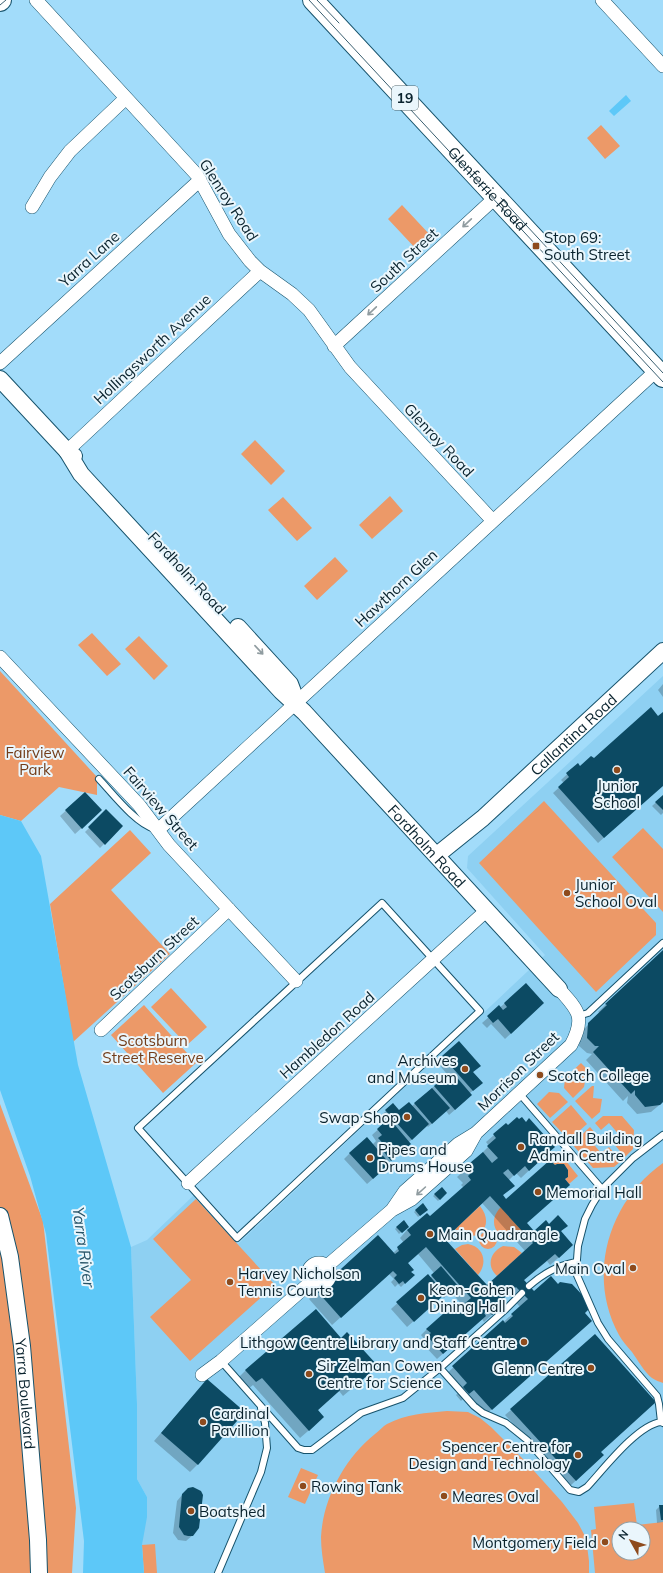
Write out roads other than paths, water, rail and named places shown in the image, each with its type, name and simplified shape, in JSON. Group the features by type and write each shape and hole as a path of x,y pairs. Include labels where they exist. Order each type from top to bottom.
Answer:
{"main road":[{"name":"Glenferrie Road","path":"313,0 660,374"}],"street":[{"name":"Glenroy Road","path":"36,0 192,169 200,180 229,234 260,271 300,301 318,320 334,346 356,372 493,521"},
{"path":"602,0 663,66"},
{"path":"32,208 50,177 70,151 126,98"},
{"name":"Yarra Lane","path":"0,363 200,180"},
{"name":"South Street","path":"334,346 496,197"},
{"name":"Hollingsworth Avenue","path":"67,451 260,271"},
{"name":"Hawthorn Glen","path":"158,830 493,521 660,374"},
{"name":"Fordholm Road","path":"0,379 67,451 80,474 281,691 296,703 559,989"},
{"name":"Callantina Road","path":"440,859 469,837 483,818 663,651"},
{"name":"Fairview Street","path":"0,657 139,805 158,830 296,981"},
{"name":"Scotsburn Street","path":"101,1030 229,909"},
{"name":"Hambledon Road","path":"188,1183 487,910"},
{"path":"559,989 576,1008 578,1016"},
{"name":"Morrison Street","path":"202,1375 221,1361 312,1281 309,1272 312,1266 321,1263 327,1266 392,1210 412,1199 466,1151 476,1133 571,1046 578,1028 578,1016"},
{"name":"Yarra Boulevard","path":"0,1216 10,1257 22,1346 37,1518 39,1573"}],"lane":[{"path":"99,779 139,821 148,828 158,830"},
{"path":"382,904 480,1011 237,1238 138,1128 296,981 382,904"},
{"path":"578,1016 582,1016 591,1010 663,943"},
{"path":"519,1093 602,1189"},
{"path":"440,1368 474,1406 483,1413 506,1423 527,1440 570,1490 579,1492 587,1487 632,1438 653,1423 662,1422 657,1396 608,1339 598,1323 576,1273 576,1262 578,1246 585,1219 602,1189 633,1158 663,1135"},
{"path":"529,1286 549,1270 576,1262"},
{"path":"221,1361 298,1448 312,1450 361,1413 403,1398 440,1368 522,1293"},
{"path":"218,1573 261,1472 267,1448 265,1423 261,1406"}],"water":[{"path":"626,95 631,101 614,116 609,111"},
{"name":"Yarra River","path":"0,815 21,821 41,856 78,1065 131,1247 137,1404 137,1479 147,1497 147,1517 142,1545 144,1573 83,1573 84,1541 46,1234 30,1176 0,1090"}],"tram line":[{"path":"0,5 6,0"},
{"path":"309,0 663,382"},
{"path":"317,0 339,23"},
{"path":"501,198 663,373"}],"place":[{"name":"Stop 69: South Street","path":"536,246"},
{"name":"Junior School","path":"617,770"},
{"name":"Junior School Oval","path":"567,893"},
{"name":"Archives and Museum","path":"465,1069"},
{"name":"Scotch College","path":"540,1075"},
{"name":"Swap Shop","path":"407,1117"},
{"name":"Randall Building Admin Centre","path":"521,1147"},
{"name":"Pipes and Drums House","path":"370,1158"},
{"name":"Memorial Hall","path":"538,1192"},
{"name":"Main Quadrangle","path":"430,1234"},
{"name":"Main Oval","path":"633,1268"},
{"name":"Harvey Nicholson Tennis Courts","path":"230,1282"},
{"name":"Keon-Cohen Dining Hall","path":"421,1298"},
{"name":"Lithgow Centre Library and Staff Centre","path":"524,1342"},
{"name":"Glenn Centre","path":"591,1368"},
{"name":"Sir Zelman Cowen Centre for Science","path":"309,1374"},
{"name":"Cardinal Pavillion","path":"203,1422"},
{"name":"Spencer Centre for Design and Technology","path":"578,1455"},
{"name":"Rowing Tank","path":"303,1486"},
{"name":"Meares Oval","path":"444,1496"},
{"name":"Boatshed","path":"191,1511"},
{"name":"Montgomery Field","path":"605,1542"}],"park label":[{"name":"Fairview Park","path":"35,760"},
{"name":"Scotsburn Street Reserve","path":"153,1048"}]}
